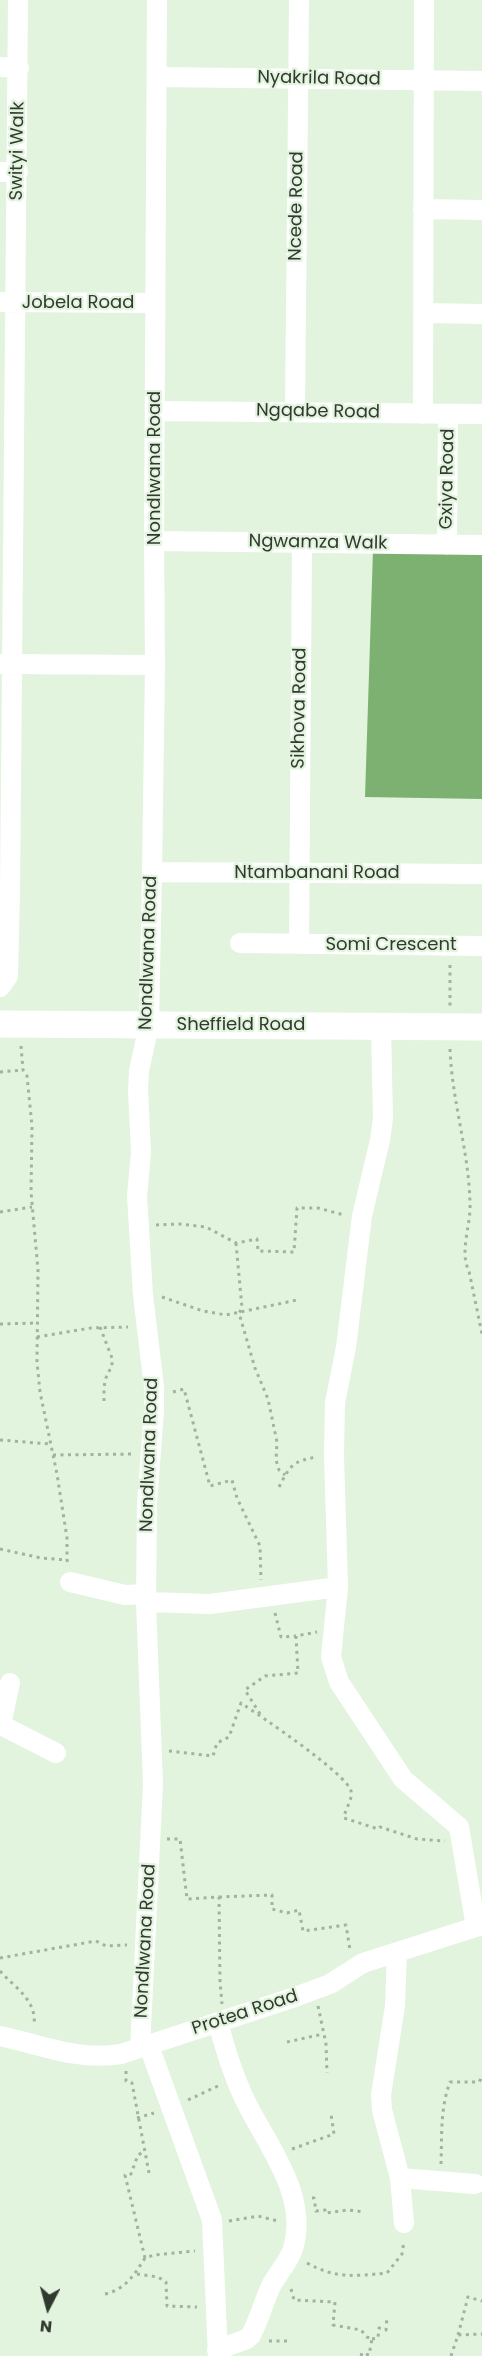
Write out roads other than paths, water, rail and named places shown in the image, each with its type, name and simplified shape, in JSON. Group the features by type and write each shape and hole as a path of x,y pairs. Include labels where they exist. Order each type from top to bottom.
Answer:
{"street":[{"name":"Swityi Walk","path":"0,987 8,976 5,892 7,534 15,499 7,428 7,302 10,68 18,0"},
{"name":"Nondlwana Road","path":"139,2048 145,1977 144,1937 151,1841 152,1753 146,1598 147,1503 154,1400 143,1295 137,1196 141,1131 138,1090 142,1054 149,1025 152,872 155,665 157,0"},
{"name":"Ncede Road","path":"295,412 299,0"},
{"path":"423,414 424,0"},
{"name":"Nyakrila Road","path":"157,77 482,81"},
{"path":"423,209 482,210"},
{"name":"Jobela Road","path":"7,302 155,303"},
{"path":"423,313 482,314"},
{"name":"Ngqabe Road","path":"155,411 482,414"},
{"name":"Gxiya Road","path":"447,545 448,414"},
{"name":"Ngwamza Walk","path":"154,541 482,545"},
{"name":"Sikhova Road","path":"299,873 302,543"},
{"path":"7,664 155,665"},
{"name":"Ntambanani Road","path":"152,872 482,874"},
{"name":"Somi Crescent","path":"299,873 299,944"},
{"name":"Somi Crescent","path":"240,943 482,946"},
{"name":"Sheffield Road","path":"0,1024 381,1027 450,1019 482,1027"},
{"path":"381,1027 382,1118 380,1140 362,1216 346,1347 334,1403 338,1587 332,1665 339,1682 403,1779 459,1827 479,1926"},
{"path":"70,1582 125,1595 210,1604 338,1587"},
{"path":"10,1683 0,1725 56,1753"},
{"name":"Protea Road","path":"0,2036 74,2055 91,2057 139,2048 314,1990 330,1984 363,1963 479,1926"},
{"path":"397,1952 394,2006 381,2095 382,2110 400,2178 404,2223"},
{"path":"139,2048 196,2174 212,2226 217,2353 247,2340 251,2335 271,2286 293,2250 296,2224 290,2187 237,2083 222,2021"},
{"path":"400,2178 475,2184"}]}
